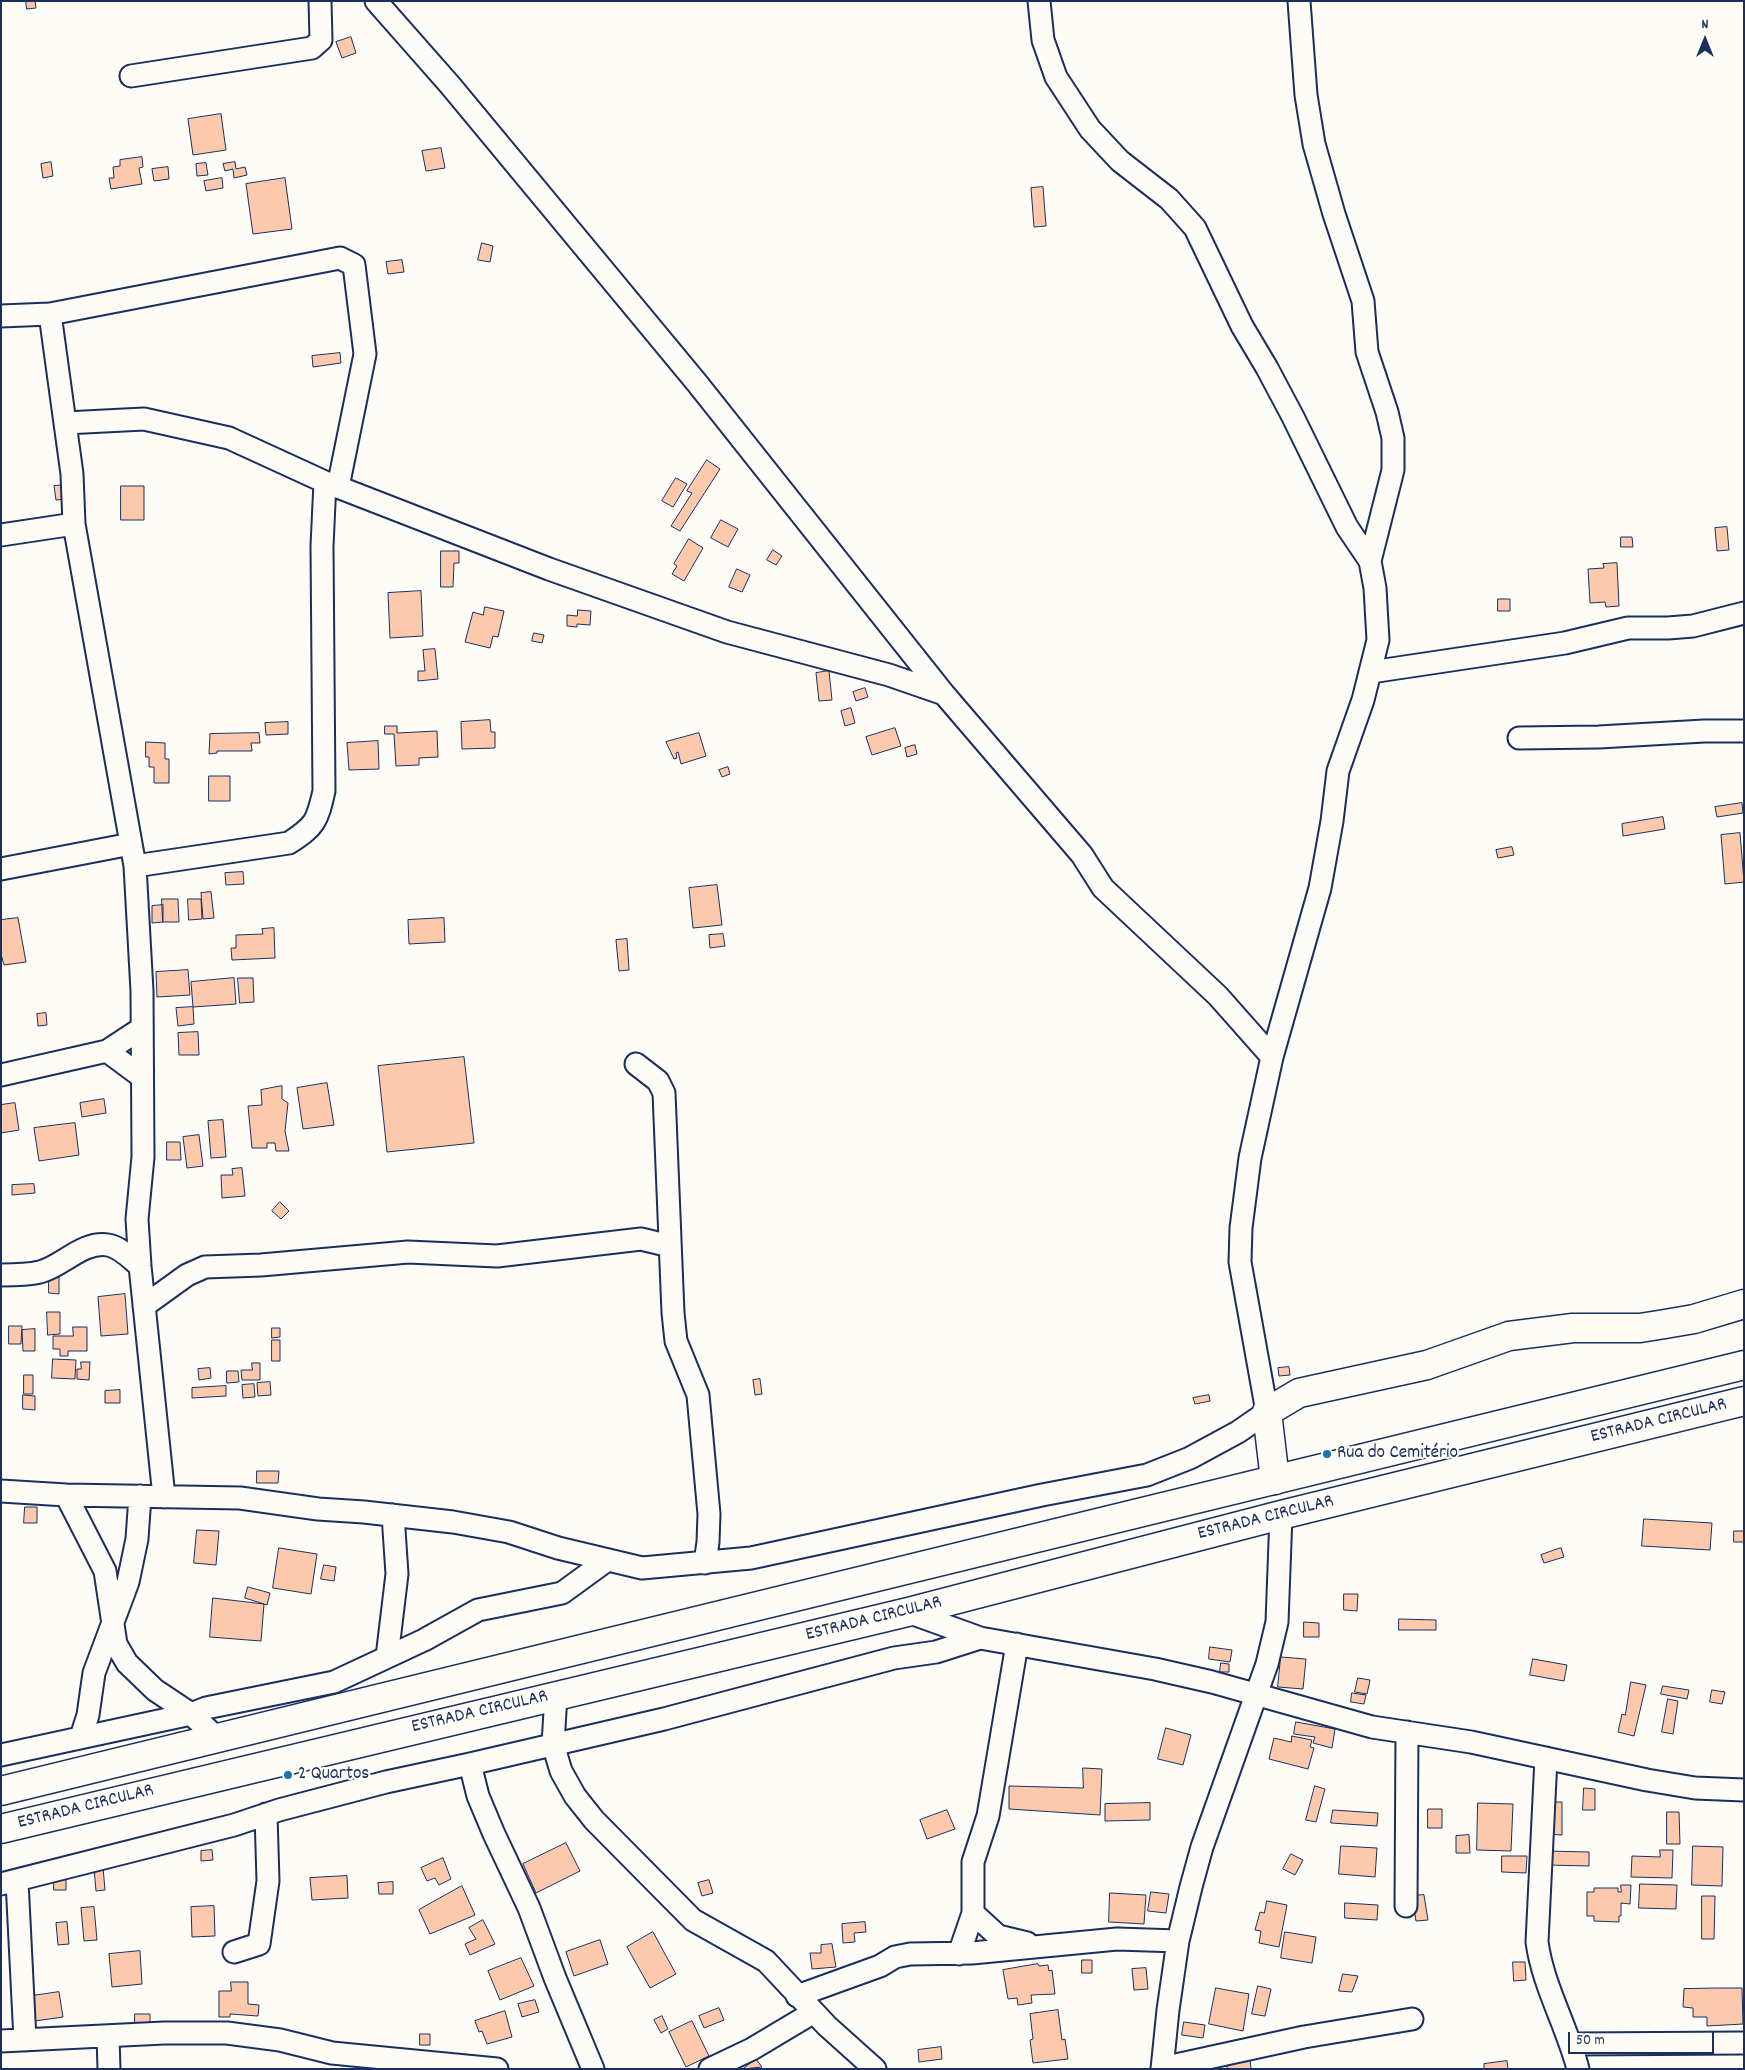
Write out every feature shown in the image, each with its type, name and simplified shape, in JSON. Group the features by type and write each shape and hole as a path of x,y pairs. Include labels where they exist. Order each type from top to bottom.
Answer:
{"main road":[{"path":"1275,1480 1266,1412 1299,1393 1426,1364 1509,1336 1573,1328 1640,1328 1694,1319 1744,1304"},
{"name":"ESTRADA CIRCULAR","path":"1,1791 1744,1365"},
{"name":"ESTRADA CIRCULAR","path":"1,1829 908,1612 1282,1515 1744,1401"}],"street":[{"path":"131,76 312,48 321,40 320,1"},
{"path":"376,1 450,85 697,382 944,694 1082,855 1103,888 1218,996 1272,1057"},
{"path":"1039,1 1042,40 1056,77 1090,129 1120,161 1169,199 1195,228 1242,326 1284,401 1347,527 1370,561"},
{"path":"1,1491 66,1495 240,1498 318,1509 393,1515 509,1532 606,1561 642,1568 751,1558 1042,1495 1147,1475 1190,1458 1238,1432 1266,1412 1240,1262 1241,1228 1250,1158 1272,1057 1320,888 1332,821 1338,771 1371,672 1378,640 1370,561 1393,470 1393,438 1388,412 1367,352 1362,301 1314,144 1306,95 1299,1"},
{"path":"1,316 50,314 340,258 354,265 365,354 332,484 322,546 324,792 319,816 308,830 289,843 135,866"},
{"path":"50,314 72,474 74,524 135,866 142,991 143,1157 138,1219 140,1266 164,1496"},
{"path":"65,423 144,419 229,438 332,484 549,569 727,632 889,675 944,694"},
{"path":"1,535 74,524"},
{"path":"1371,672 1565,643 1628,628 1693,626 1744,613"},
{"path":"1519,738 1599,737 1704,730 1744,731"},
{"path":"1,870 131,844"},
{"path":"1,1075 107,1051 142,1028"},
{"path":"107,1051 142,1077"},
{"path":"636,1064 658,1081 664,1093 673,1313 676,1341 698,1395 709,1514 705,1563"},
{"path":"144,1306 187,1275 205,1267 261,1265 408,1252 497,1256 641,1239 670,1246"},
{"path":"1,1275 40,1272 86,1248 107,1245 120,1250 140,1266"},
{"path":"66,1495 105,1571 116,1644 127,1663 154,1690 191,1714 217,1738"},
{"path":"81,1736 88,1715 94,1673 104,1644 114,1625 133,1560 140,1496"},
{"path":"387,1657 397,1574 393,1515"},
{"path":"1282,1515 1277,1622 1267,1664 1202,1847 1178,1941 1162,2068 1304,2037 1412,2019"},
{"path":"1,1755 81,1736 191,1714 206,1708 334,1682 424,1640 478,1610 562,1592 606,1561"},
{"path":"908,1612 980,1638 1155,1669 1212,1682 1372,1727 1470,1742 1647,1780 1695,1788 1744,1790"},
{"path":"25,2040 9,1882 234,1825 266,1814 386,1782 664,1719 887,1660 936,1652 980,1638"},
{"path":"959,1954 973,1913 973,1862 988,1816 1017,1644"},
{"path":"556,1695 554,1744 560,1771 575,1796 615,1843 693,1920 766,1961 827,2026 875,2069"},
{"path":"1406,1906 1407,1732"},
{"path":"1546,1758 1538,1942 1540,1959 1572,2044 1578,2069"},
{"path":"470,1764 478,1796 529,1908 555,1978 593,2069"},
{"path":"234,1952 259,1944 268,1880 266,1814"},
{"path":"973,1913 998,1936 1040,1946"},
{"path":"797,1996 880,1966 895,1957 910,1954 959,1954 1117,1939 1178,1941"},
{"path":"710,2069 752,2048 814,2012"},
{"path":"1,2041 164,2033 227,2033 280,2040 331,2061 494,2067 497,2069"},
{"path":"108,2037 109,2069"},
{"path":"1572,2044 1744,2043"}],"building":[{"path":"26,1 35,1 36,8 27,9"},
{"path":"351,37 356,53 342,58 336,42"},
{"path":"221,114 226,150 193,155 188,119"},
{"path":"441,148 445,168 426,171 422,151"},
{"path":"142,157 143,167 139,168 142,184 111,189 109,178 114,178 113,167 120,166 120,160"},
{"path":"51,162 53,176 43,178 41,164"},
{"path":"235,162 236,169 245,167 247,175 234,178 233,169 225,171 223,164"},
{"path":"206,163 208,175 197,176 196,164"},
{"path":"168,167 169,179 154,181 152,169"},
{"path":"222,178 223,188 206,191 204,181"},
{"path":"285,178 292,229 253,234 246,184"},
{"path":"1043,187 1046,226 1034,227 1031,188"},
{"path":"482,243 493,246 490,262 478,260"},
{"path":"402,260 404,272 388,274 386,262"},
{"path":"340,353 341,363 313,367 312,356"},
{"path":"707,460 720,469 680,531 671,526 692,493 687,491"},
{"path":"676,478 687,484 673,507 662,501"},
{"path":"65,485 67,499 56,500 54,486"},
{"path":"121,486 144,486 144,520 121,520"},
{"path":"721,520 738,529 728,547 711,538"},
{"path":"1727,527 1729,550 1717,551 1715,528"},
{"path":"1621,537 1632,537 1633,547 1621,547"},
{"path":"689,539 703,548 684,581 672,574 677,566 674,564"},
{"path":"773,550 782,556 776,565 767,560"},
{"path":"441,551 459,551 459,563 454,563 453,587 441,587"},
{"path":"1617,563 1619,606 1606,607 1605,602 1590,603 1588,569 1604,568 1603,564"},
{"path":"737,569 750,575 742,592 729,587"},
{"path":"421,591 423,636 390,638 388,593"},
{"path":"1498,599 1510,599 1510,611 1498,611"},
{"path":"485,607 504,611 498,637 493,636 490,648 465,642 473,612 483,615"},
{"path":"578,610 591,611 590,625 577,624 577,627 567,626 567,615 577,616"},
{"path":"534,633 544,635 542,643 532,641"},
{"path":"435,649 438,679 418,681 418,671 425,671 423,650"},
{"path":"829,671 832,700 819,701 816,673"},
{"path":"865,688 868,697 856,701 853,692"},
{"path":"851,708 855,723 845,726 841,711"},
{"path":"490,720 491,732 495,732 495,748 462,749 461,722"},
{"path":"288,722 288,734 266,735 265,723"},
{"path":"385,726 397,726 397,733 437,731 438,757 419,758 419,765 396,766 394,734 385,734"},
{"path":"895,728 901,746 872,755 866,737"},
{"path":"259,733 260,743 251,743 252,751 217,751 217,753 209,754 210,734"},
{"path":"699,733 706,756 681,764 678,752 676,753 677,758 674,759 666,742"},
{"path":"378,741 379,769 349,770 347,743"},
{"path":"146,742 165,743 165,759 169,759 169,783 154,783 154,767 149,767 149,757 146,757"},
{"path":"915,745 917,754 907,757 905,748"},
{"path":"728,767 730,774 722,777 719,770"},
{"path":"209,776 230,776 230,801 209,801"},
{"path":"1742,803 1743,813 1717,817 1715,807"},
{"path":"1663,817 1665,829 1623,836 1622,824"},
{"path":"1740,833 1744,882 1725,884 1721,835"},
{"path":"1512,847 1514,855 1498,858 1496,850"},
{"path":"243,872 244,884 226,885 225,873"},
{"path":"717,885 722,925 693,928 689,888"},
{"path":"211,892 214,918 203,919 201,893"},
{"path":"162,899 178,899 179,922 163,922"},
{"path":"188,899 201,899 202,919 189,920"},
{"path":"163,905 163,922 152,923 152,906"},
{"path":"18,918 26,962 4,965 1,954 1,920"},
{"path":"444,918 445,942 409,944 408,920"},
{"path":"274,928 275,958 232,960 231,948 236,948 236,935 263,934 262,929"},
{"path":"723,934 725,946 710,948 709,935"},
{"path":"627,939 629,970 619,971 616,940"},
{"path":"188,970 190,995 157,997 156,972"},
{"path":"234,978 236,1004 193,1007 191,982"},
{"path":"238,978 253,978 254,1002 240,1003"},
{"path":"193,1007 194,1024 178,1026 176,1008"},
{"path":"46,1013 47,1025 38,1026 37,1014"},
{"path":"198,1032 199,1055 179,1055 178,1033"},
{"path":"464,1057 474,1143 387,1152 378,1066"},
{"path":"327,1083 334,1125 303,1129 297,1088"},
{"path":"282,1086 282,1099 288,1103 285,1131 289,1151 276,1151 275,1143 267,1143 267,1148 252,1148 248,1106 262,1105 261,1090"},
{"path":"104,1099 106,1113 82,1117 80,1103"},
{"path":"15,1103 19,1130 1,1133 1,1105"},
{"path":"223,1120 226,1157 211,1158 208,1121"},
{"path":"75,1123 79,1155 39,1161 34,1128"},
{"path":"199,1135 203,1166 187,1168 183,1137"},
{"path":"167,1142 180,1142 181,1160 167,1160"},
{"path":"242,1168 245,1196 222,1198 221,1175 233,1175 232,1169"},
{"path":"34,1184 35,1193 12,1195 12,1185"},
{"path":"280,1202 289,1211 281,1219 272,1211"},
{"path":"49,1273 59,1273 59,1294 49,1293"},
{"path":"125,1294 128,1334 101,1336 98,1297"},
{"path":"47,1312 60,1312 60,1334 48,1335"},
{"path":"9,1326 22,1326 21,1344 9,1344"},
{"path":"73,1327 87,1327 87,1351 68,1351 68,1356 60,1356 60,1349 53,1349 53,1336 73,1336"},
{"path":"272,1328 280,1328 280,1337 272,1338"},
{"path":"35,1329 35,1351 23,1351 22,1330"},
{"path":"272,1340 280,1340 280,1361 272,1361"},
{"path":"53,1359 76,1360 75,1379 52,1378"},
{"path":"81,1362 90,1362 89,1380 77,1379 77,1369 81,1369"},
{"path":"252,1363 260,1363 260,1380 242,1380 241,1370 252,1370"},
{"path":"1289,1367 1290,1375 1279,1376 1278,1368"},
{"path":"210,1368 211,1378 199,1380 198,1369"},
{"path":"227,1371 238,1371 239,1382 227,1383"},
{"path":"24,1375 33,1375 33,1394 24,1394"},
{"path":"760,1379 762,1394 755,1395 753,1380"},
{"path":"270,1382 271,1395 258,1396 257,1383"},
{"path":"254,1384 255,1397 243,1398 242,1385"},
{"path":"226,1386 226,1396 192,1398 192,1388"},
{"path":"120,1390 120,1403 105,1403 105,1391"},
{"path":"23,1395 35,1396 35,1410 23,1409"},
{"path":"1209,1395 1210,1401 1195,1404 1193,1398"},
{"path":"257,1471 279,1471 278,1483 257,1483"},
{"path":"25,1507 37,1507 37,1523 24,1523"},
{"path":"1644,1519 1712,1523 1710,1550 1642,1546"},
{"path":"197,1530 219,1531 216,1565 194,1563"},
{"path":"1734,1531 1744,1531 1744,1542 1734,1542"},
{"path":"279,1548 317,1554 311,1594 273,1588"},
{"path":"1561,1548 1564,1557 1544,1563 1541,1555"},
{"path":"324,1565 336,1567 334,1581 321,1579"},
{"path":"248,1587 270,1593 267,1605 245,1598"},
{"path":"1344,1594 1358,1594 1357,1611 1344,1610"},
{"path":"213,1598 264,1604 261,1641 210,1637"},
{"path":"1399,1619 1436,1620 1436,1630 1399,1630"},
{"path":"1304,1622 1319,1623 1319,1637 1304,1637"},
{"path":"1210,1647 1232,1650 1230,1662 1209,1659"},
{"path":"1281,1657 1306,1659 1303,1689 1278,1687"},
{"path":"1533,1659 1567,1665 1564,1681 1530,1675"},
{"path":"1221,1663 1229,1664 1229,1672 1220,1672"},
{"path":"1358,1678 1370,1680 1367,1694 1355,1692"},
{"path":"1631,1682 1646,1685 1634,1736 1618,1732 1622,1714 1625,1715"},
{"path":"1663,1686 1689,1690 1687,1699 1661,1694"},
{"path":"1712,1690 1725,1692 1722,1704 1710,1702"},
{"path":"1352,1693 1366,1695 1364,1704 1351,1702"},
{"path":"1668,1699 1678,1701 1673,1734 1662,1732"},
{"path":"1296,1722 1335,1729 1332,1748 1313,1743 1315,1737 1294,1734"},
{"path":"1166,1728 1191,1735 1183,1765 1158,1759"},
{"path":"1292,1736 1312,1740 1310,1747 1314,1748 1308,1769 1269,1759 1274,1738 1291,1742"},
{"path":"1083,1768 1102,1769 1100,1815 1009,1809 1009,1786 1083,1788"},
{"path":"1315,1786 1325,1789 1316,1822 1306,1820"},
{"path":"1584,1788 1595,1789 1595,1810 1583,1810"},
{"path":"1547,1802 1562,1802 1562,1835 1546,1834"},
{"path":"1150,1803 1150,1820 1105,1821 1105,1804"},
{"path":"1478,1803 1513,1804 1511,1851 1477,1850"},
{"path":"1428,1809 1442,1809 1442,1828 1428,1828"},
{"path":"947,1810 955,1829 927,1839 920,1820"},
{"path":"1333,1810 1378,1813 1377,1826 1331,1823"},
{"path":"1667,1812 1679,1812 1680,1844 1667,1844"},
{"path":"1469,1835 1470,1853 1456,1853 1456,1836"},
{"path":"566,1843 580,1871 536,1893 523,1864"},
{"path":"1341,1846 1377,1848 1375,1877 1339,1874"},
{"path":"1693,1846 1723,1847 1722,1886 1692,1885"},
{"path":"212,1850 213,1860 201,1861 201,1851"},
{"path":"1660,1850 1673,1850 1672,1878 1631,1877 1632,1856 1660,1857"},
{"path":"1545,1851 1589,1852 1589,1866 1545,1865"},
{"path":"1291,1854 1303,1860 1295,1875 1283,1869"},
{"path":"1502,1856 1527,1856 1526,1873 1502,1872"},
{"path":"443,1858 451,1879 439,1885 435,1878 427,1881 421,1868"},
{"path":"103,1867 105,1890 96,1891 94,1868"},
{"path":"347,1876 348,1898 312,1900 310,1878"},
{"path":"54,1879 66,1879 66,1890 54,1890"},
{"path":"709,1880 713,1893 702,1896 698,1883"},
{"path":"393,1882 393,1894 379,1894 378,1883"},
{"path":"1640,1884 1677,1885 1676,1909 1639,1908"},
{"path":"1621,1885 1631,1885 1630,1904 1621,1903 1619,1922 1594,1921 1594,1916 1587,1916 1587,1892 1594,1892 1594,1888 1618,1888 1618,1892 1621,1892"},
{"path":"462,1886 475,1915 430,1934 419,1910"},
{"path":"1151,1892 1169,1894 1166,1913 1148,1911"},
{"path":"1110,1893 1146,1895 1144,1924 1109,1922"},
{"path":"1424,1895 1428,1920 1416,1921 1412,1896"},
{"path":"1702,1896 1715,1896 1714,1939 1702,1939"},
{"path":"1267,1901 1287,1905 1279,1947 1259,1943 1261,1931 1255,1930 1260,1912 1264,1913"},
{"path":"1345,1903 1378,1905 1377,1920 1345,1918"},
{"path":"214,1906 215,1936 192,1937 191,1907"},
{"path":"94,1907 97,1940 84,1941 81,1908"},
{"path":"483,1920 495,1944 470,1955 465,1944 476,1939 469,1928"},
{"path":"67,1922 69,1944 58,1945 56,1923"},
{"path":"865,1922 866,1932 854,1933 855,1942 843,1943 842,1924"},
{"path":"653,1932 676,1974 650,1988 627,1947"},
{"path":"1285,1932 1316,1937 1312,1963 1281,1958"},
{"path":"600,1940 608,1964 574,1976 566,1952"},
{"path":"832,1944 836,1967 812,1969 810,1953 821,1953 821,1945"},
{"path":"140,1951 142,1984 112,1987 109,1954"},
{"path":"521,1958 534,1986 500,2000 488,1971"},
{"path":"1082,1960 1092,1960 1092,1973 1082,1973"},
{"path":"1513,1962 1525,1962 1526,1980 1514,1981"},
{"path":"1038,1964 1039,1966 1048,1965 1049,1971 1052,1970 1055,1994 1031,1995 1032,2003 1018,2005 1017,1998 1008,1999 1003,1970"},
{"path":"1146,1968 1148,1989 1134,1990 1132,1969"},
{"path":"1343,1974 1358,1976 1352,1992 1339,1991"},
{"path":"231,1982 248,1982 248,2004 259,2005 258,2016 230,2014 230,2017 219,2017 219,1991 231,1991"},
{"path":"1258,1986 1271,1989 1265,2016 1252,2014"},
{"path":"1216,1988 1249,1994 1243,2031 1209,2024"},
{"path":"1742,1988 1743,2024 1707,2026 1707,2017 1693,2017 1693,2008 1683,2007 1684,1989"},
{"path":"59,1992 63,2017 35,2021 32,1996"},
{"path":"535,2000 539,2012 522,2017 518,2004"},
{"path":"719,2008 724,2020 704,2028 699,2016"},
{"path":"1058,2010 1062,2040 1065,2039 1068,2059 1033,2063 1030,2040 1033,2039 1030,2014"},
{"path":"505,2011 512,2037 487,2044 482,2031 479,2032 475,2021"},
{"path":"135,2014 150,2014 150,2028 135,2028"},
{"path":"662,2016 668,2029 661,2033 654,2020"},
{"path":"692,2021 709,2056 686,2067 669,2032"},
{"path":"1184,2022 1205,2025 1203,2038 1182,2035"},
{"path":"420,2034 430,2034 430,2045 420,2045"},
{"path":"941,2047 942,2059 919,2062 918,2050"},
{"path":"1250,2058 1251,2069 1227,2069 1227,2061"},
{"path":"756,2059 762,2067 743,2069"},
{"path":"1507,2061 1508,2069 1484,2069 1484,2064"}],"place":[{"name":"Rua do Cemitério","path":"1327,1454"},
{"name":"2 Quartos","path":"288,1775"}]}
